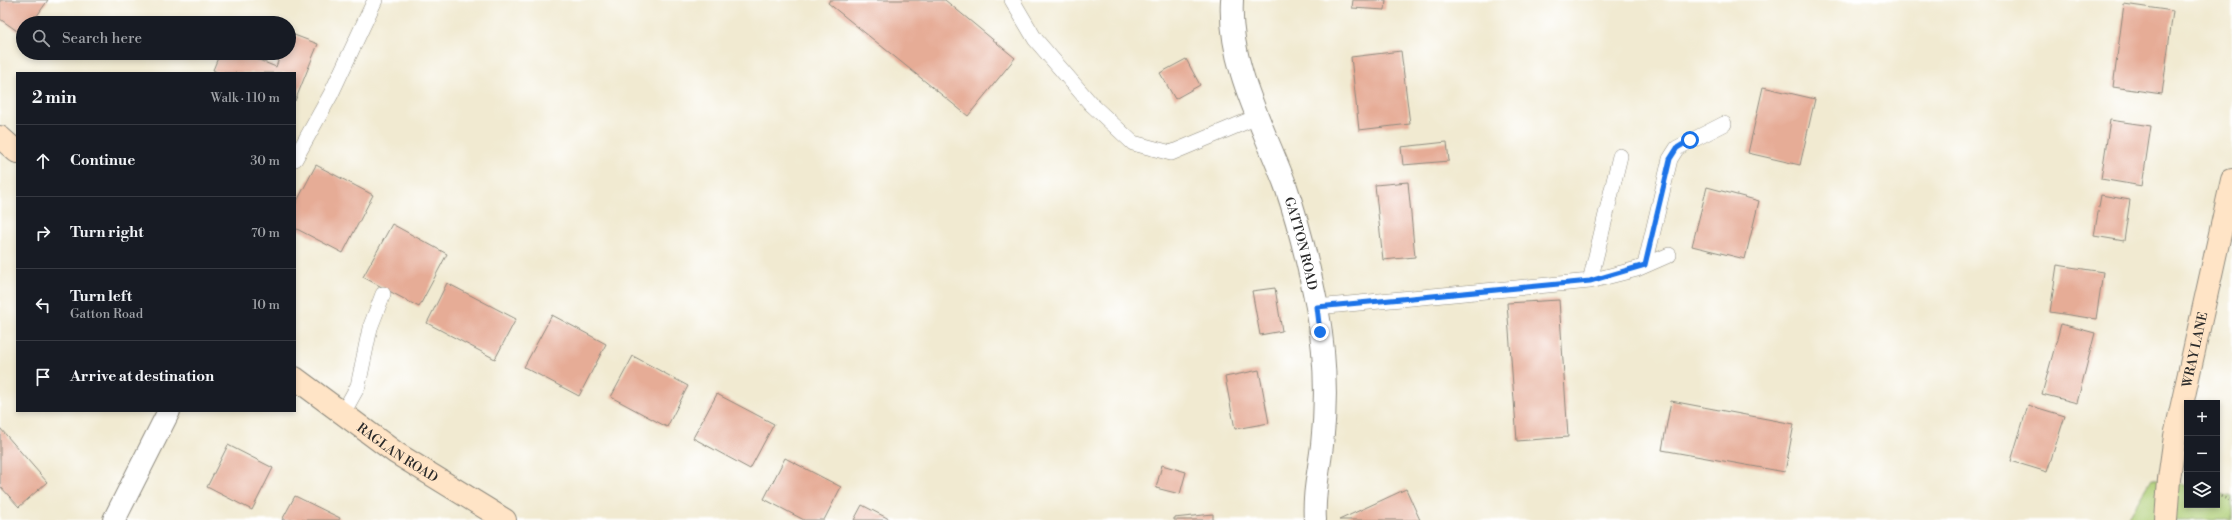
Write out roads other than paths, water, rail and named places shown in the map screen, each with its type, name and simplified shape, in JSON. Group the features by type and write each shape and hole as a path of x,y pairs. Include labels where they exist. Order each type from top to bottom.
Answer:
{"street":[{"name":"GATTON ROAD","path":"1232,0 1234,35 1241,70 1257,117 1286,188 1317,307 1324,409 1322,445 1314,502 1315,520"},
{"path":"0,137 16,151"},
{"name":"WRAY LANE","path":"2166,520 2169,479 2175,436 2232,180"},
{"name":"RAGLAN ROAD","path":"296,379 396,453 505,520"},
{"path":"114,520 169,412"}],"lane":[{"path":"296,157 331,94 375,0"},
{"path":"1012,0 1035,39 1091,104 1133,144 1171,153 1257,117"},
{"path":"1645,265 1670,159 1677,148 1724,124"},
{"path":"1590,281 1620,156"},
{"path":"1317,307 1590,281 1645,265 1669,255"},
{"path":"344,413 358,386 370,328 383,294"}]}
